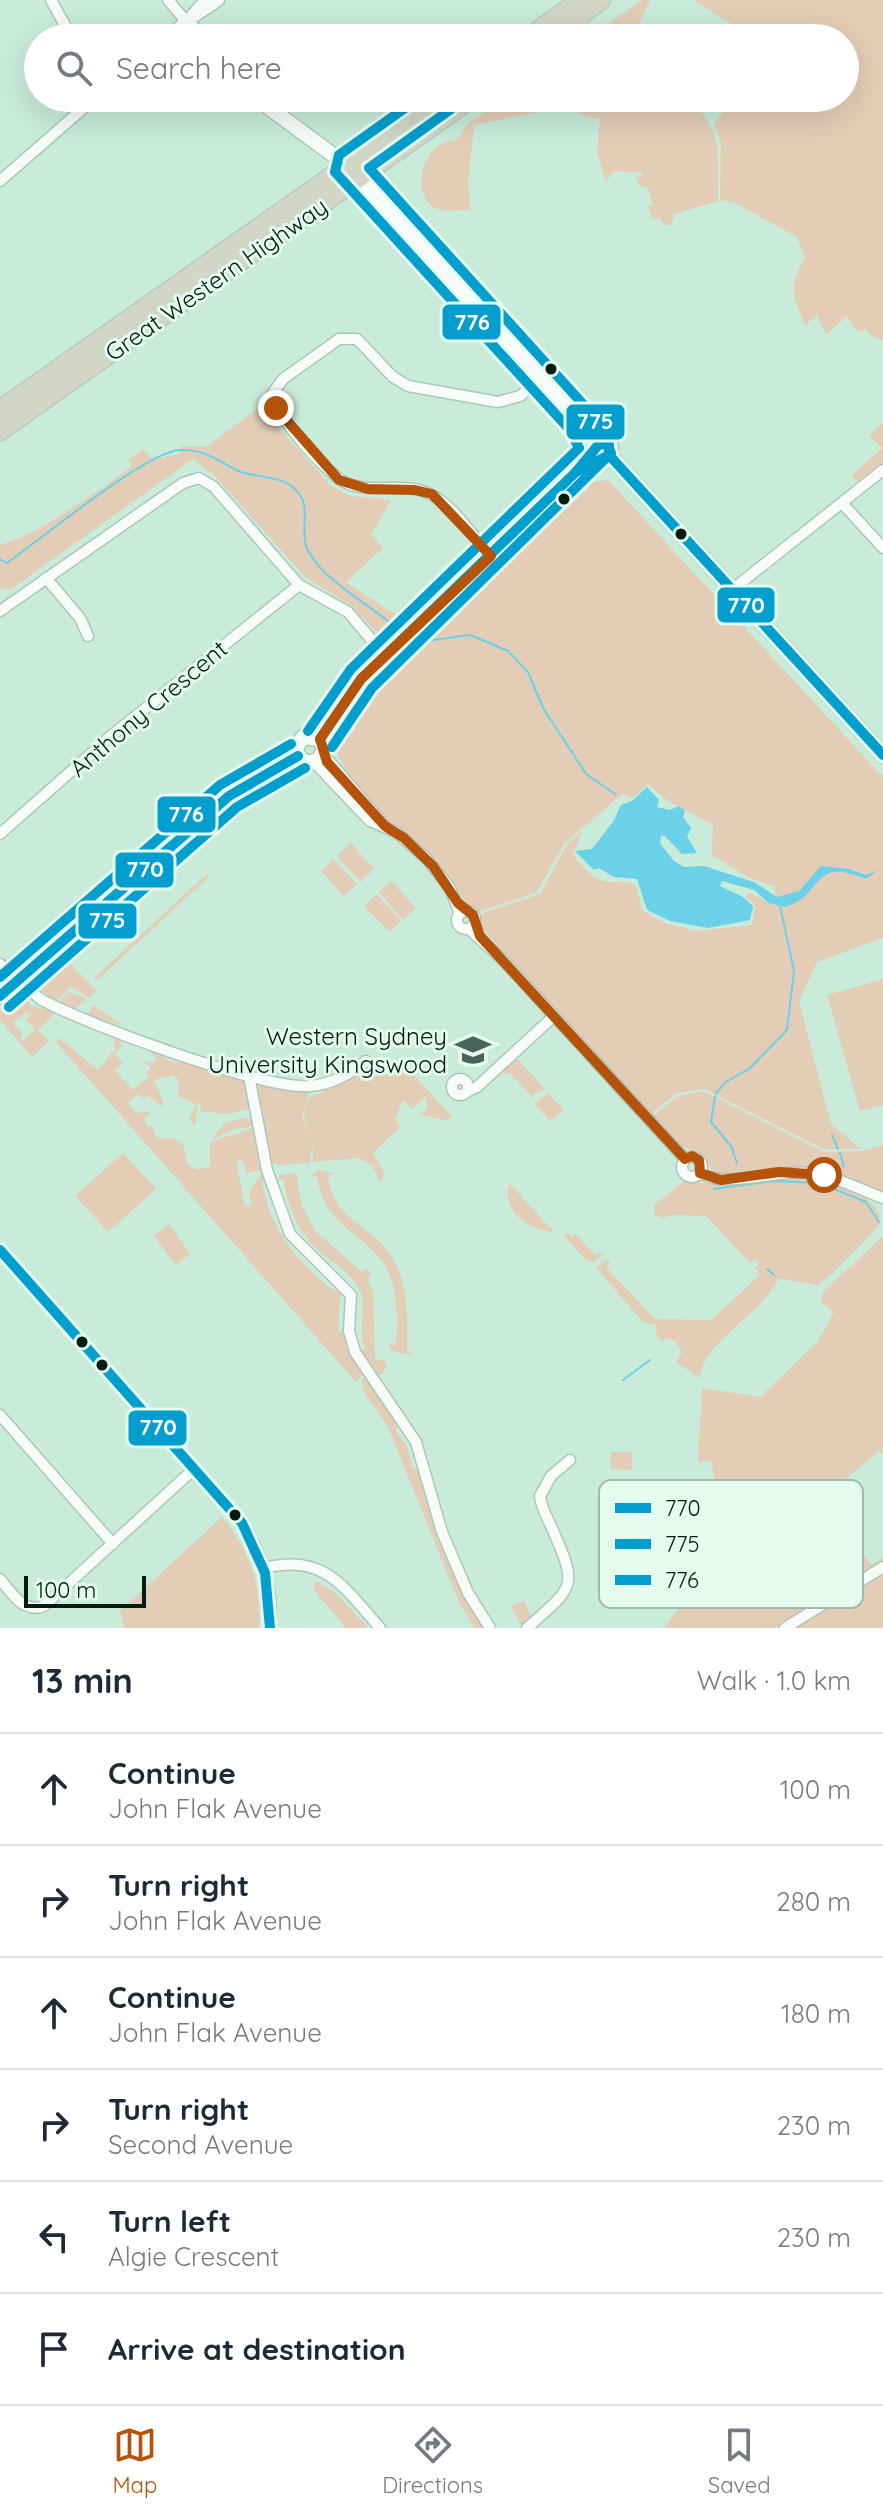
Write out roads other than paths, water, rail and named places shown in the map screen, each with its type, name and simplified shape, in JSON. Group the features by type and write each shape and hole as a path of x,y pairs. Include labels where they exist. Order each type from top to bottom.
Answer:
{"highway":[{"path":"548,24 581,0"},
{"path":"569,24 601,0"},
{"name":"Great Western Highway","path":"0,431 353,172 426,112"},
{"name":"Great Western Highway","path":"0,410 353,172 449,112"}],"street":[{"path":"51,0 64,24"},
{"path":"168,0 192,24"},
{"path":"181,24 205,0"},
{"path":"188,18 201,15 219,0"},
{"path":"2,175 78,112"},
{"path":"274,112 353,172 581,422 603,451 883,755"},
{"path":"491,556 432,494 415,490 368,489 339,480 280,415 273,393 283,379 339,339 349,336 357,339 393,377 408,386 498,402 520,396 541,378"},
{"path":"603,451 576,472 350,692 319,752 303,761 298,756 296,748 303,737 312,735 319,752 370,821 404,838 433,866 462,909 459,926 472,926 685,1159 692,1156 699,1160 700,1173 721,1180 779,1172 814,1174 883,1198"},
{"path":"733,589 883,470"},
{"path":"0,611 183,483 199,478 214,487 299,585 348,612 386,657"},
{"path":"842,503 883,548"},
{"path":"46,578 83,623 88,636"},
{"name":"Anthony Crescent","path":"0,834 111,736 299,585"},
{"path":"0,996 229,796 298,756"},
{"path":"0,964 34,995 73,1015 271,1084 312,1086 337,1079 366,1061"},
{"path":"468,1091 554,1016"},
{"path":"249,1076 267,1170 290,1234 351,1295 349,1331 355,1352 416,1442 442,1532 468,1593 490,1628"},
{"path":"869,1193 883,1207"},
{"path":"0,1250 242,1523 265,1568 270,1594 270,1628"},
{"path":"0,1415 113,1544"},
{"path":"527,1628 555,1605 570,1582 569,1569 540,1496 551,1476 570,1460"},
{"path":"0,1579 24,1606 40,1608 194,1469"},
{"path":"265,1568 296,1562 325,1574 344,1588 380,1628"},
{"path":"863,1579 883,1567"},
{"path":"785,1628 817,1608"}],"water":[{"path":"647,787 659,800 657,807 670,810 679,806 685,811 683,817 691,828 687,837 697,853 682,854 665,836 661,836 660,843 674,861 684,867 704,866 754,882 777,897 799,891 821,866 849,869 866,875 879,870 865,879 848,873 826,875 806,895 785,907 769,903 754,890 722,881 720,886 743,897 753,906 750,920 708,928 670,921 647,910 637,879 614,877 599,868 594,870 575,851 592,849 613,822 621,805 632,801"}],"waterway":[{"path":"0,559 7,563 144,465 164,454 180,450 196,451 236,470 281,481 294,488 305,508 305,538 311,556 330,577 390,623"},
{"path":"426,641 470,635 508,651 528,672 543,708 586,774 615,794"},
{"path":"716,1093 726,1082 750,1068 787,1030 794,971 780,906"},
{"path":"715,1096 711,1122 731,1146 737,1163"},
{"path":"832,1135 838,1149"},
{"path":"840,1153 844,1167"},
{"path":"714,1189 774,1181 819,1183 866,1202 879,1222"},
{"path":"767,1269 774,1275"},
{"path":"623,1380 650,1360"}],"place":[{"name":"Western Sydney University Kingswood","path":"473,1050"}]}
